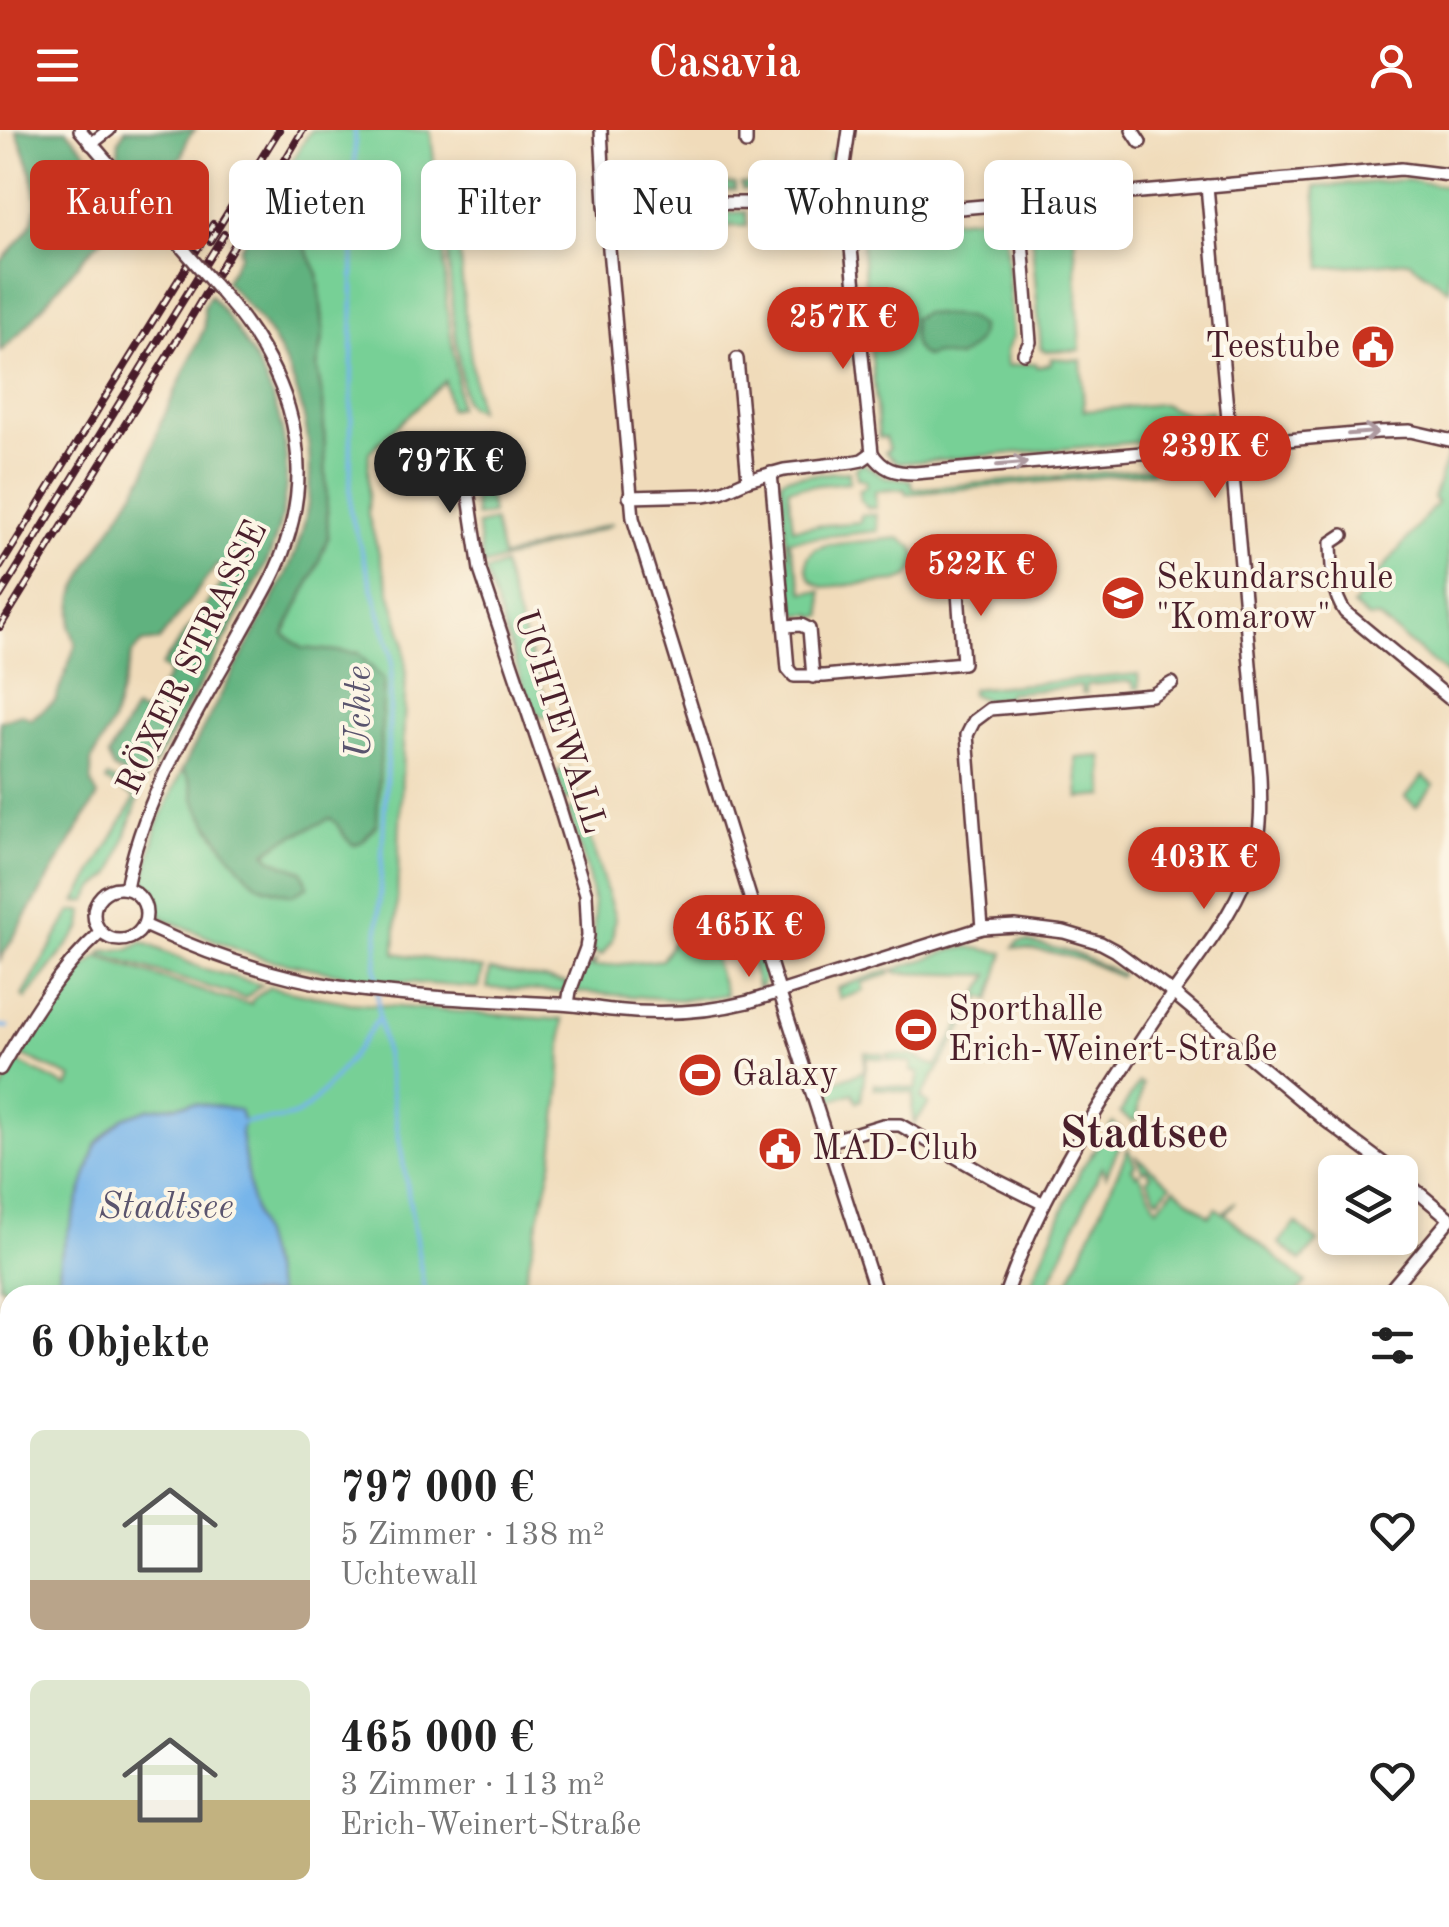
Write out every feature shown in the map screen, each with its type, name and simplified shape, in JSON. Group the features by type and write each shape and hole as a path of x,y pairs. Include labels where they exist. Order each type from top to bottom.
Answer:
{"street":[{"name":"RÖXER STRASSE","path":"80,130 254,332 285,394 296,442 296,499 287,542 270,581 153,797 140,830 126,888"},
{"path":"92,144 109,130"},
{"path":"601,130 603,160"},
{"path":"844,160 848,130"},
{"path":"1132,130 1140,142"},
{"path":"1133,193 1401,169 1449,175"},
{"path":"1008,1285 1044,1204 1082,1134 1224,920 1241,889 1256,846 1261,814 1257,744 1208,186"},
{"path":"610,250 630,497 637,536 874,1285"},
{"path":"851,250 872,453 886,469 915,473 1396,431 1449,440"},
{"path":"1022,250 1030,342 1024,353"},
{"path":"737,358 748,480"},
{"path":"630,497 704,495 771,473 852,462 872,453"},
{"name":"UCHTEWALL","path":"464,456 480,570 586,894 586,948 568,1004"},
{"path":"771,473 791,674 813,677 963,663 957,578"},
{"path":"1343,535 1331,543 1332,575 1340,604 1449,698"},
{"path":"785,626 809,629 813,677"},
{"path":"982,928 966,735 974,721 990,709 1152,695 1172,683"},
{"path":"126,888 144,902 144,926 138,934 114,940 100,932 94,920 96,902 106,891 126,888"},
{"path":"144,926 193,948 305,980 369,990 639,1012 690,1012 730,1006 982,928 1043,928 1085,938 1116,951 1373,1155"},
{"path":"0,1070 43,996 100,932"},
{"path":"827,1142 883,1125 900,1125 1044,1204"},
{"path":"1394,1285 1449,1219 1418,1192"}],"green space":[{"path":"16,130 67,130 93,160 30,160 30,169"},
{"path":"125,130 195,130 187,139 182,157 177,160 122,160 119,139"},
{"path":"311,130 430,130 434,160 421,160 421,250 444,250 458,407 449,409 445,381 369,452 368,515 404,640 406,670 395,953 483,969 479,988 366,979 266,959 163,918 144,882 157,826 182,770 198,806 223,846 253,881 268,889 292,895 308,886 302,871 265,853 329,818 336,821 319,650 302,648 284,634 328,537 323,402 317,368 324,333 318,274 306,250 401,250 401,160 293,160"},
{"path":"1405,180 1449,186 1449,290 1409,261 1322,268 1315,187"},
{"path":"728,212 746,212 747,226 728,226"},
{"path":"984,217 984,250 1006,250 1013,337 1006,351 1007,366 1036,363 1037,367 1051,364 1051,358 1081,360 1084,411 1162,404 1189,414 1211,411 1205,433 1190,438 1184,430 1174,432 1173,439 895,461 885,452 889,449 885,437 879,438 862,250 964,250 964,219"},
{"path":"30,224 30,250 91,250 0,352 0,262"},
{"path":"239,250 306,250 318,274 324,333 317,368 323,402 328,537 284,634 302,648 358,653 384,680 377,824 363,841 354,845 330,818 273,847 266,853 273,860 302,871 308,886 292,895 261,886 244,871 205,818 182,770 283,581 303,527 308,499 308,444 296,390 268,332 225,281 241,253"},
{"path":"448,250 459,250 478,410 464,401"},
{"path":"1033,250 1075,250 1080,350 1041,348"},
{"path":"210,295 251,353 278,414 285,445 286,478 272,549 143,784 113,769 108,756 135,709 144,714 170,673 161,666 225,579 223,568 217,565 159,641 142,643 132,654 112,723 91,762 92,785 98,796 0,960 0,721 21,714 31,719 55,701 76,644 70,627 74,595 89,563 145,474 159,427 204,329 204,306"},
{"path":"923,313 967,317 980,326 977,341 958,358 934,354 926,357 917,350 913,337 912,319"},
{"path":"480,433 492,514 476,517 468,453 472,434"},
{"path":"1449,451 1449,676 1379,618 1368,618 1353,605 1437,503 1433,498"},
{"path":"862,463 885,477 911,480 913,489 1153,468 1153,472 906,494 905,489 875,491 876,508 872,508 863,504 859,495 866,486 866,481 857,478 856,468"},
{"path":"849,471 849,482 788,488 793,528 860,522 861,515 876,514 878,531 789,540 804,592 821,591 823,616 796,615 781,481 786,477"},
{"path":"494,521 502,558 613,523 483,566 477,525"},
{"path":"899,538 913,547 917,557 908,577 824,587 815,583 808,572 808,557 815,549"},
{"path":"503,565 551,716 541,717 530,706 485,572"},
{"path":"1138,674 1139,688 1134,688 1132,681 1086,685 1086,693 1082,693 1081,686 1008,693 1007,697 990,702 971,694 971,689"},
{"path":"1102,756 1105,796 1079,798 1076,758"},
{"path":"568,767 577,796 565,801 556,772"},
{"path":"1423,776 1434,785 1416,807 1405,797"},
{"path":"108,777 139,797 114,870 87,901 76,902 135,798 106,781"},
{"path":"580,806 615,918 612,941 602,955 592,950 592,897 568,810"},
{"path":"74,911 84,911 82,927 26,999 23,996"},
{"path":"745,911 752,935 744,938 738,921 705,932 726,995 682,1000 575,992 583,970 594,961 592,967 662,960 684,923 722,919"},
{"path":"753,938 765,976 758,988 745,941"},
{"path":"1025,941 1074,953 1121,974 1119,977 1068,956 1014,947"},
{"path":"143,942 201,968 262,985 245,998 101,955 103,951 130,949"},
{"path":"969,947 1004,953 990,1000 982,996 921,1098 929,1104 914,1124 914,1093 874,1088 874,1084 916,1089 919,1073 911,1071 912,1063 887,1059 887,1054 913,1056 936,1066 990,975 893,970"},
{"path":"98,957 251,1004 269,987 350,1003 563,1020 552,1164 523,1285 0,1285 0,1093 17,1062 68,1087 72,1078 21,1055 64,990"},
{"path":"490,970 567,983 564,992 487,988"},
{"path":"889,970 890,974 862,983 864,991 840,999 837,988"},
{"path":"865,1052 883,1054 883,1059 867,1057 861,1100 857,1102 853,1093 830,1101 832,1108 827,1108 820,1087 864,1071"},
{"path":"1139,1082 1142,1084 1136,1120 1132,1121 1120,1113"},
{"path":"1113,1123 1125,1133 1106,1176 1102,1166 1048,1285 1030,1285 1081,1169"},
{"path":"1128,1149 1135,1165 1132,1168 1136,1175 1139,1173 1157,1208 1175,1188 1209,1216 1216,1208 1223,1213 1235,1202 1225,1214 1306,1283 1304,1285 1067,1285"},
{"path":"1135,1155 1171,1185 1159,1198 1147,1179 1151,1176 1147,1169 1143,1171"},
{"path":"1296,1223 1318,1242 1301,1261 1279,1243"}],"water":[{"name":"Stadtsee","path":"194,1103 239,1110 251,1200 275,1285 59,1285 60,1257 97,1143 123,1118 148,1109"}],"waterway":[{"name":"Uchte","path":"355,130 350,511 392,666 376,969 379,1017 423,1285"},
{"path":"241,1123 290,1117 305,1109 340,1071 379,1017"},
{"path":"0,1026 8,1027"}],"railway":[{"path":"210,241 279,130"},
{"path":"0,627 303,130"},
{"path":"0,567 213,224"},
{"path":"0,596 224,234"}],"place":[{"name":"Teestube","path":"1373,347"},
{"name":"Sekundarschule \"Komarow\"","path":"1123,598"},
{"name":"Sporthalle Erich-Weinert-Straße","path":"916,1030"},
{"name":"Galaxy","path":"700,1075"},
{"name":"MAD-Club","path":"780,1149"}],"district":[{"name":"Stadtsee","path":"1144,1135"}]}
